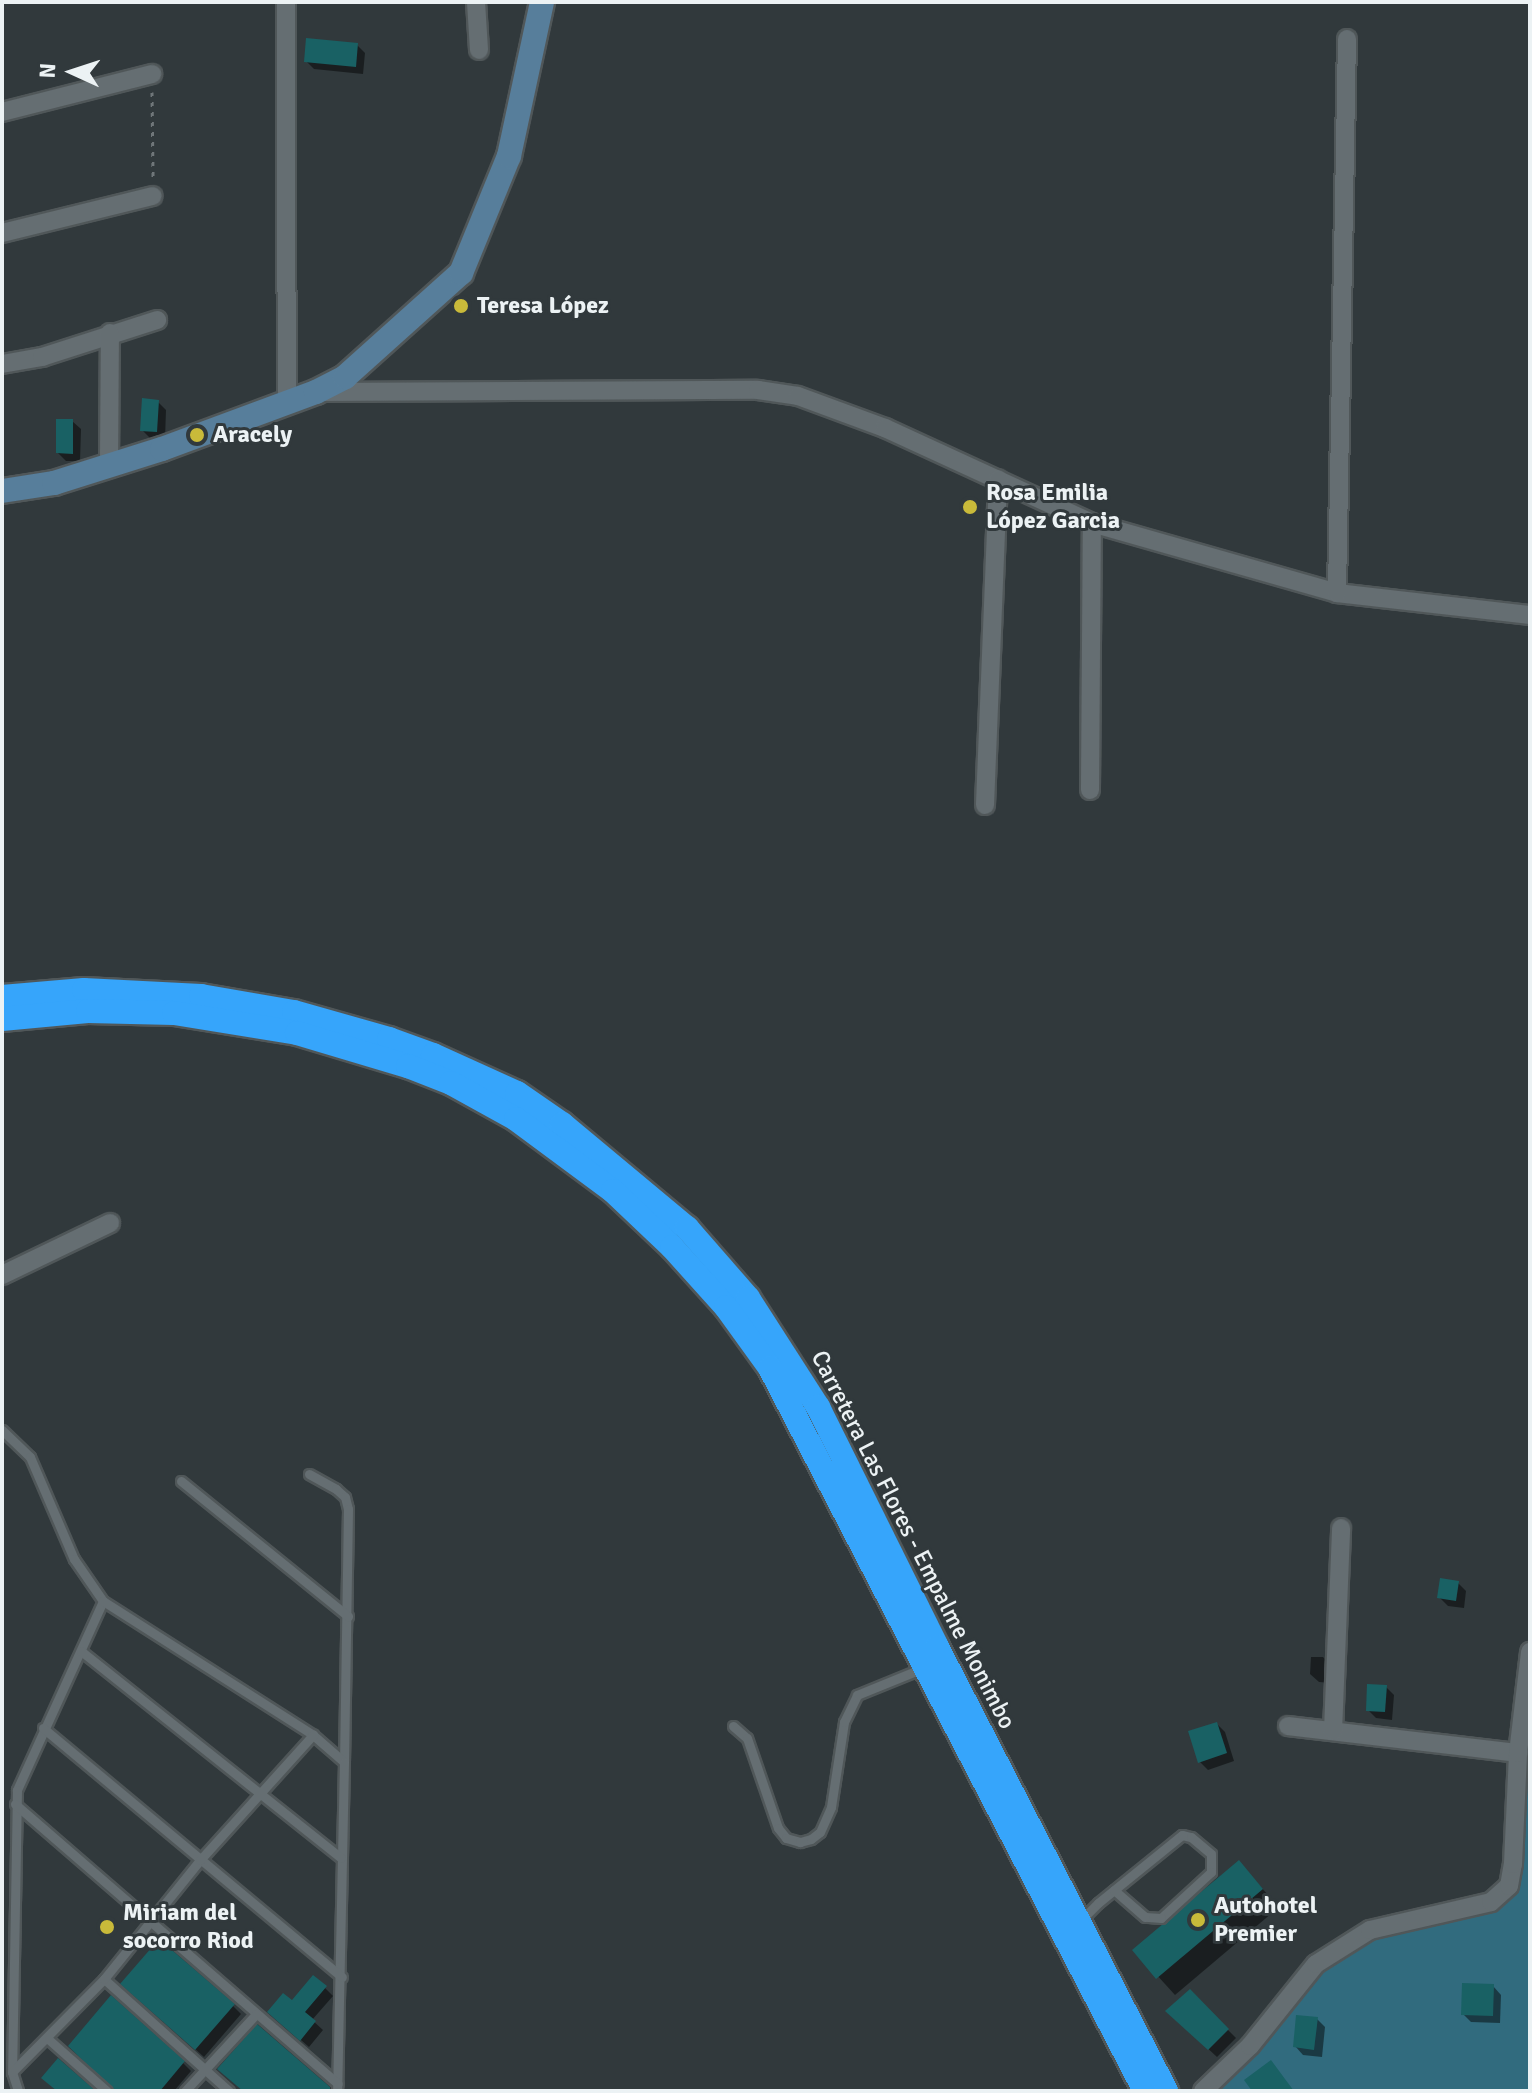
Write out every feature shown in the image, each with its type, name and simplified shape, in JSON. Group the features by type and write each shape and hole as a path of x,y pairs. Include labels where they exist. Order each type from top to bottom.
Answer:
{"highway":[{"name":"Carretera Las Flores - Empalme Monimbo","path":"2,997 84,990 153,992 245,1002 342,1024 433,1055 517,1093 650,1195 687,1228 748,1298 818,1407 1166,2091"},
{"name":"Carretera Las Flores - Empalme Monimbo","path":"2,1019 131,1010 268,1026 408,1066 451,1083 516,1119 613,1191 672,1247 726,1307 770,1368 1145,2091"}],"street":[{"path":"286,2 287,405"},
{"path":"476,2 479,50"},
{"path":"2,491 54,483 287,405 316,392 345,377 461,273 509,156 542,2"},
{"path":"1337,593 1347,39"},
{"path":"2,112 152,74"},
{"path":"2,233 153,196"},
{"path":"2,364 42,357 157,320"},
{"path":"109,465 110,333"},
{"path":"316,392 758,390 798,396 856,417 1092,523 1337,593 1530,615"},
{"path":"985,805 998,479"},
{"path":"1090,790 1092,523"},
{"path":"2,1275 110,1223"},
{"path":"1333,1731 1341,1528"},
{"path":"1203,2091 1250,2046 1316,1964 1370,1930 1491,1902 1509,1886 1513,1864 1518,1753 1530,1652"},
{"path":"1288,1726 1518,1753"}],"lane":[{"path":"2,1430 30,1457 74,1559 103,1601 313,1735 344,1762"},
{"path":"309,1474 345,1497 348,1509 338,2087"},
{"path":"181,1481 348,1616"},
{"path":"18,2091 12,2072 15,1804 43,1728 103,1601"},
{"path":"81,1651 341,1858"},
{"path":"733,1726 747,1738 778,1828 786,1838 800,1842 811,1839 820,1832 831,1807 844,1722 857,1695 923,1668"},
{"path":"43,1728 342,1977"},
{"path":"12,2072 104,1979 200,1860 313,1735"},
{"path":"15,1804 338,2087"},
{"path":"1078,1923 1114,1890 1182,1835 1191,1837 1211,1854 1211,1872 1161,1918 1145,1917 1114,1890"},
{"path":"104,1979 229,2091"},
{"path":"185,2091 207,2071 256,2014"},
{"path":"47,2038 107,2091"}],"path":[{"path":"152,74 153,196"}],"shaded area":[{"path":"1530,1652 1530,2091 1203,2091 1316,1964 1370,1930 1453,1914 1509,1886"}],"building":[{"path":"306,38 358,43 356,67 304,62"},
{"path":"142,398 159,400 157,432 140,431"},
{"path":"56,419 73,419 73,454 56,453"},
{"path":"1440,1578 1459,1581 1456,1601 1437,1598"},
{"path":"1367,1684 1387,1685 1385,1712 1366,1711"},
{"path":"1217,1722 1227,1753 1198,1763 1188,1731"},
{"name":"Autohotel Premier","path":"1239,1860 1263,1889 1156,1979 1132,1950"},
{"path":"159,1939 235,2004 195,2050 120,1984"},
{"path":"313,1975 327,1986 305,2012 316,2021 300,2041 267,2012 283,1993 292,2000"},
{"path":"1462,1983 1494,1984 1493,2016 1461,2015"},
{"path":"1190,1989 1229,2029 1208,2050 1165,2011"},
{"path":"111,1995 185,2061 160,2091 114,2091 68,2046"},
{"path":"1296,2015 1318,2017 1314,2050 1293,2047"},
{"path":"257,2024 330,2087 330,2091 243,2091 217,2069"},
{"path":"58,2058 96,2091 57,2091 41,2078"},
{"path":"1271,2060 1294,2091 1252,2091 1244,2080"}],"place":[{"name":"Teresa López","path":"461,306"},
{"name":"Aracely","path":"197,435"},
{"name":"Rosa Emilia López Garcia","path":"970,507"},
{"name":"Autohotel Premier","path":"1198,1920"},
{"name":"Miriam del socorro Riod","path":"107,1927"}]}
